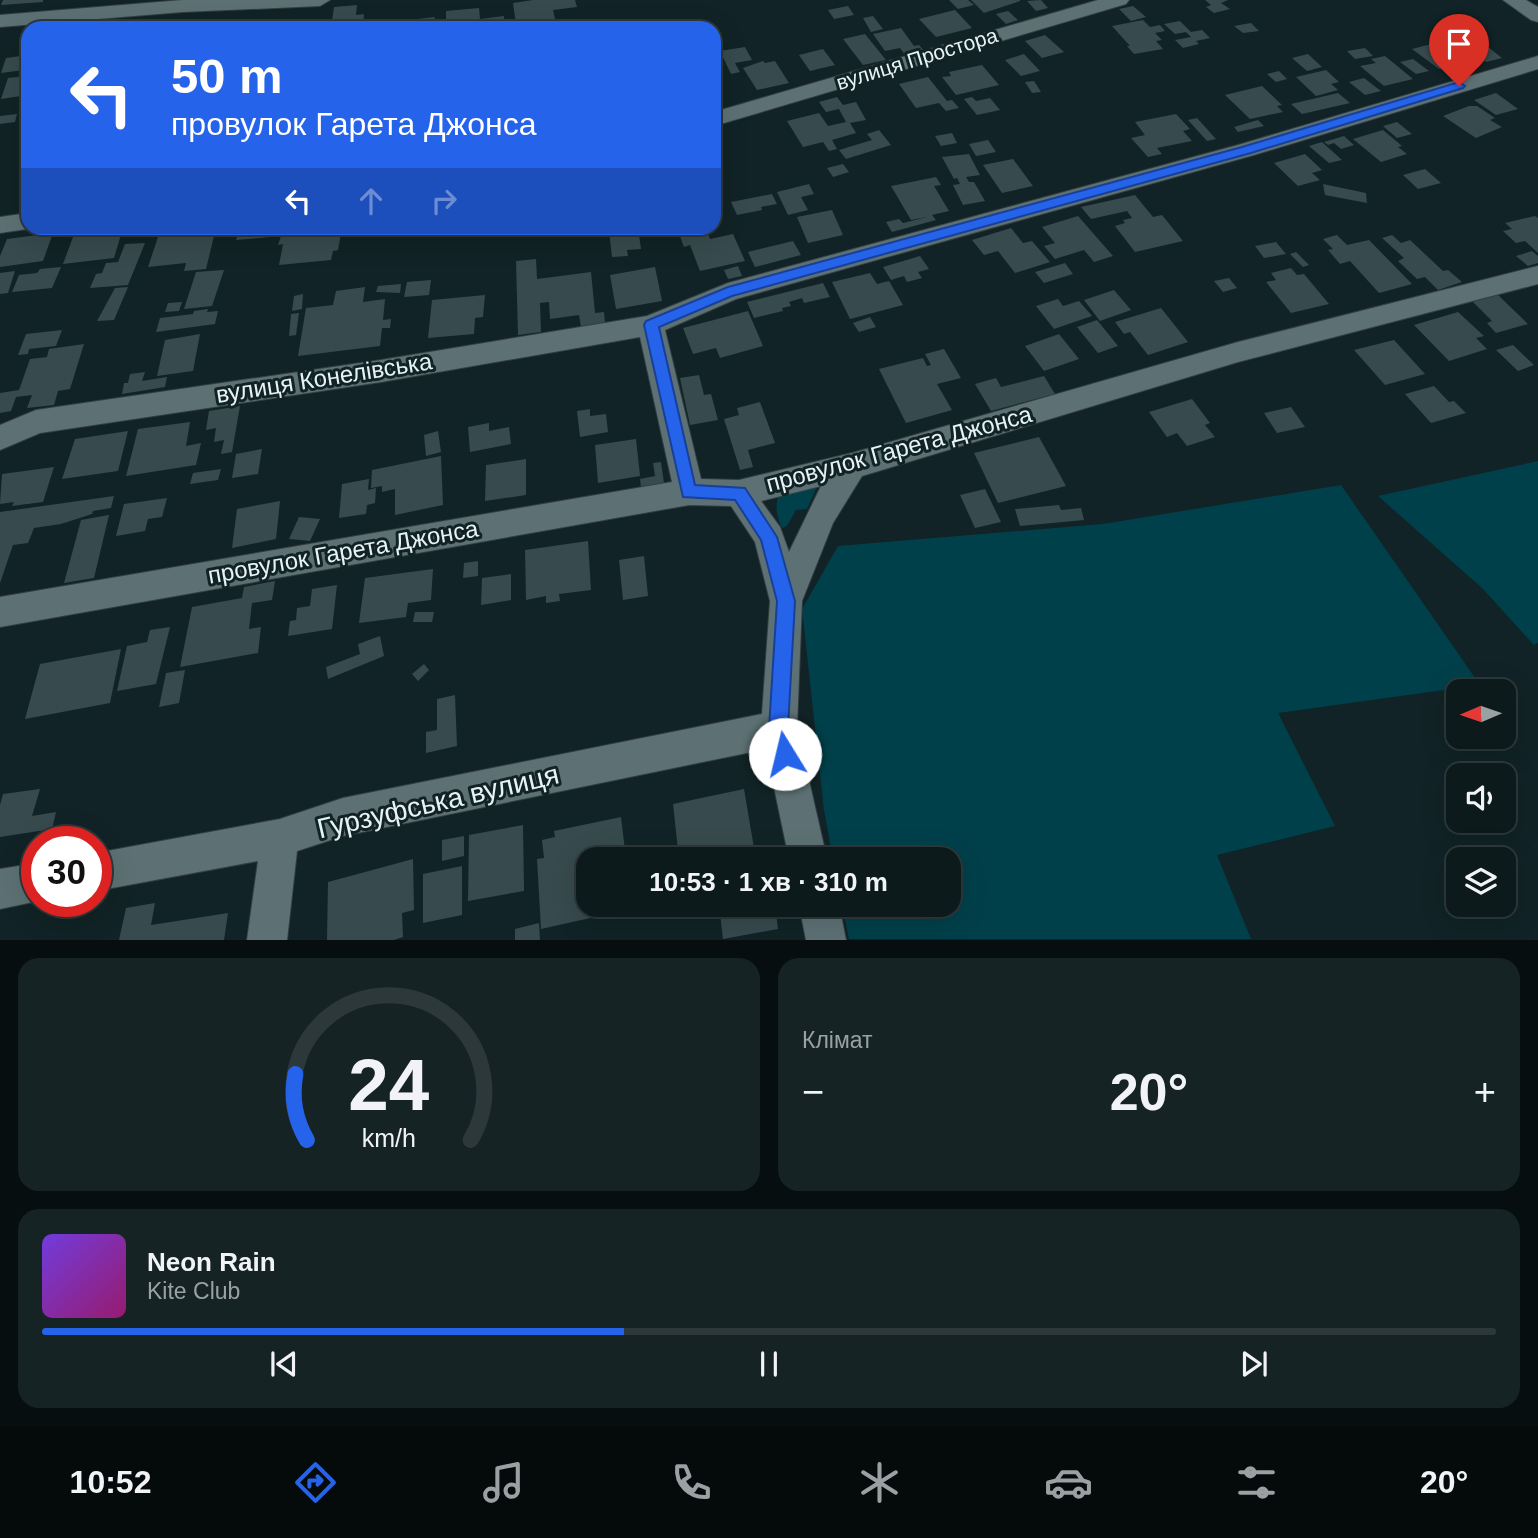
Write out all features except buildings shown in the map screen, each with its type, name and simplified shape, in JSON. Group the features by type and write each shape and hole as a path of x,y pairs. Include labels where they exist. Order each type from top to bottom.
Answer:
{"street":[{"path":"0,20 183,6 320,0"},
{"name":"вулиця Простора","path":"721,117 1119,0"},
{"path":"1513,0 1538,16"},
{"name":"вулиця Конелівська","path":"0,438 36,422 381,371 651,325 728,292 1246,150 1538,62"},
{"path":"0,225 21,222"},
{"name":"провулок Гарета Джонса","path":"0,612 689,492 739,493 852,466 1238,352 1538,275"},
{"path":"651,325 689,492"},
{"path":"786,601 830,494 852,466"},
{"path":"739,493 769,537 786,601 779,728 805,847"},
{"name":"Гурзуфська вулиця","path":"112,869 280,838 343,817 779,728"},
{"path":"267,940 280,838"},
{"path":"0,889 21,885"},
{"path":"821,917 826,940"}],"shaded area":[{"path":"1538,461 1538,643 1534,645 1482,588 1378,496"},
{"path":"819,482 807,509 796,510 787,526 782,528 777,510 779,493"},
{"path":"1341,485 1476,679 1446,679 1446,690 1278,713 1335,826 1217,855 1251,939 849,939 844,917 961,917 961,847 831,847 824,810 802,609 838,546 1103,524"}],"route":[{"path":"785,754 779,728 786,601 769,537 739,493 689,492 651,325 728,292 1246,150 1459,86"}]}
